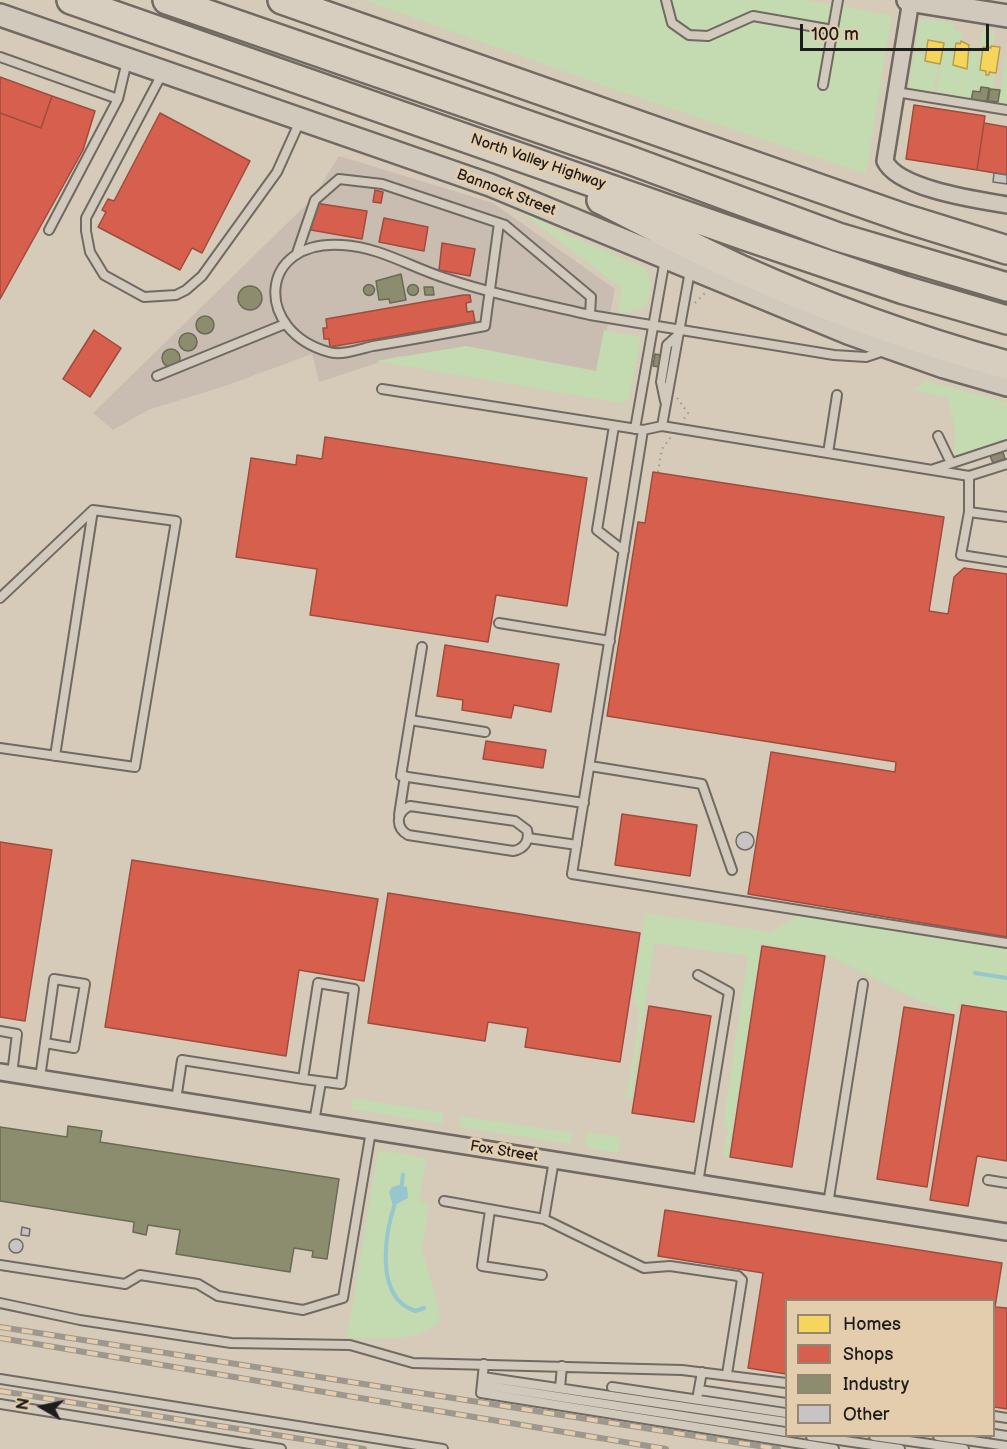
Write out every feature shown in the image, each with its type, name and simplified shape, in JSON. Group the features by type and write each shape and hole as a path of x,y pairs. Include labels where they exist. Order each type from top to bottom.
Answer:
{"highway":[{"name":"North Valley Highway","path":"71,0 871,279 1007,320"},
{"path":"167,0 624,158 838,237 1007,287"},
{"path":"282,0 907,219 1007,250"},
{"path":"461,135 769,281 910,336 1007,365"}],"street":[{"path":"1007,16 910,0 885,161 896,176 970,199 1007,206"},
{"name":"Bannock Street","path":"0,15 490,185 882,345 1007,385"},
{"name":"Fox Street","path":"6,1073 828,1204 1006,1228"}],"lane":[{"path":"666,0 672,23 689,35 708,36 753,16 833,30"},
{"path":"823,85 838,0"},
{"path":"0,57 118,99"},
{"path":"49,230 118,99 128,59"},
{"path":"163,72 86,218 90,252 104,275 144,297 176,295 202,276 277,172 301,120"},
{"path":"896,92 1007,110"},
{"path":"297,253 315,200 339,179 382,184 505,225 591,297 590,315"},
{"path":"499,223 490,291 485,326 330,353 291,333 277,312 273,290 281,268 297,253 315,246 341,244 380,251 430,273 490,291 590,315 654,325 679,332 866,357 878,353 882,345"},
{"path":"666,257 640,399 639,430 624,550 572,874 1007,943"},
{"path":"662,426 691,267"},
{"path":"157,376 217,349 285,324"},
{"path":"382,389 639,430 662,426 969,476 1007,464"},
{"path":"828,453 837,395"},
{"path":"614,426 597,530 624,550"},
{"path":"938,436 951,464"},
{"path":"931,470 1007,445"},
{"path":"969,476 969,512 961,555 1007,562"},
{"path":"0,598 93,510"},
{"path":"0,748 135,767 176,522 93,510"},
{"path":"55,756 93,510"},
{"path":"969,512 1007,517"},
{"path":"499,623 610,641"},
{"path":"422,647 401,776 584,803"},
{"path":"410,720 485,732"},
{"path":"590,766 702,784 732,870"},
{"path":"405,776 398,820 400,829 408,835 513,851 522,848 528,838"},
{"path":"398,820 402,811 410,806 515,821 523,825 528,838"},
{"path":"528,838 577,845"},
{"path":"698,975 729,992 698,1183"},
{"path":"40,1078 54,979 85,984 74,1048 45,1043"},
{"path":"176,1100 182,1060 321,1082 341,1084 354,989 318,983 303,1079"},
{"path":"828,1204 863,984"},
{"path":"0,1031 17,1034 6,1073"},
{"path":"314,1122 321,1082"},
{"path":"0,1266 125,1284 140,1275 198,1284 218,1296 303,1310 343,1298 371,1131"},
{"path":"544,1219 554,1160"},
{"path":"988,1180 1007,1183"},
{"path":"444,1202 544,1219 635,1266 644,1268 670,1266 738,1276 742,1280 727,1374"},
{"path":"490,1210 482,1266 542,1275"},
{"path":"0,1303 80,1320 231,1343 350,1345 413,1363 702,1372 785,1383"},
{"path":"483,1364 482,1393 834,1449"},
{"path":"560,1388 562,1366"},
{"path":"693,1427 702,1372"},
{"path":"0,1379 444,1449"},
{"path":"482,1381 560,1388 785,1422"},
{"path":"482,1381 785,1432"},
{"path":"612,1386 785,1413"},
{"path":"699,1390 785,1403"},
{"path":"0,1404 281,1449"},
{"path":"818,1437 900,1449"},
{"path":"881,1437 964,1449"},
{"path":"945,1437 1007,1446"}],"shaded area":[{"path":"339,156 493,203 615,289 598,374 475,351 395,357 319,382 312,354 228,385 148,410 113,430 93,413 313,198"}],"green space":[{"path":"364,0 805,0 892,15 866,174 607,87"},
{"path":"924,19 955,24 954,30 963,31 961,40 956,43 952,65 967,69 971,48 978,50 976,70 983,29 995,31 993,45 983,47 979,70 985,72 985,76 995,74 993,88 980,86 979,91 972,90 970,100 936,95 944,42 928,39 926,52 915,51 919,22"},
{"path":"1007,50 1007,106 998,105"},
{"path":"914,52 925,54 924,62 939,64 933,93 912,90 909,86"},
{"path":"512,205 566,234 645,268 651,284 647,306 617,315 621,288"},
{"path":"604,330 641,337 629,400 622,403 376,361 466,346 596,371"},
{"path":"926,381 1007,402 1007,440 954,456 955,432 948,398 913,390"},
{"path":"811,907 1007,938 1007,1011 959,1003 957,1013 921,1002 826,954 761,944 728,1157 723,1156 728,1128 723,1127 748,956 654,943 632,1098 626,1100 640,1014 633,998 645,913 771,932"},
{"path":"353,1098 444,1113 442,1124 351,1109"},
{"path":"461,1116 572,1133 571,1144 459,1127"},
{"path":"587,1132 620,1137 618,1153 589,1148 585,1144"},
{"path":"381,1150 426,1158 419,1202 429,1203 422,1249 440,1318 422,1333 410,1336 347,1338 377,1155"}],"water":[{"path":"399,1185 407,1187 408,1198 393,1206 389,1192 392,1187"}],"building: Homes":[{"path":"928,40 944,43 940,64 925,61"},
{"path":"961,41 969,45 967,69 953,65 956,43 960,44"},
{"path":"991,46 1000,47 996,73 989,72 989,75 986,75 986,71 980,70 983,47 991,48"}],"building: Shops":[{"path":"0,77 52,96 41,128 0,113"},
{"path":"52,96 95,111 83,150 0,299 0,113 41,128"},
{"path":"914,105 985,116 977,170 906,159"},
{"path":"160,113 250,161 202,253 192,248 180,270 98,227 106,212 102,210 108,199 114,201"},
{"path":"984,123 1007,127 1007,175 977,170"},
{"path":"375,190 383,192 381,203 373,202"},
{"path":"315,203 367,211 362,239 311,230"},
{"path":"384,218 428,227 424,251 379,242"},
{"path":"442,243 475,249 470,276 439,270"},
{"path":"470,295 471,302 466,303 467,312 473,311 475,322 330,347 329,339 324,339 323,328 327,328 326,319"},
{"path":"94,330 121,348 90,397 63,379"},
{"path":"325,437 587,478 567,606 496,595 488,642 310,615 317,569 236,557 251,458 296,465 297,455 322,459"},
{"path":"653,472 944,517 929,611 948,614 954,577 964,568 1007,574 1007,937 748,894 771,752 895,772 896,762 607,716 638,522 645,523"},
{"path":"445,645 559,664 551,712 514,705 511,718 462,710 463,700 437,696"},
{"path":"486,741 546,750 543,768 483,759"},
{"path":"622,814 697,825 690,876 615,865"},
{"path":"0,842 52,850 25,1021 0,1017"},
{"path":"132,860 378,899 364,981 299,970 286,1056 105,1027"},
{"path":"388,893 640,933 620,1062 525,1047 528,1028 488,1022 485,1041 368,1023"},
{"path":"762,946 825,956 792,1167 730,1157"},
{"path":"962,1005 1007,1012 1007,1161 977,1156 968,1206 930,1200"},
{"path":"649,1006 711,1016 694,1122 632,1113"},
{"path":"904,1007 954,1015 927,1187 877,1179"},
{"path":"665,1210 1002,1263 995,1307 995,1299 785,1299 785,1374 748,1368 763,1273 658,1256"},
{"path":"995,1307 1007,1308 1007,1409 995,1407"}],"building: Industry":[{"path":"981,87 989,88 987,101 971,101 973,91 980,92"},
{"path":"990,89 1000,90 998,102 988,101"},
{"path":"401,274 406,300 390,303 389,299 379,300 376,281"},
{"path":"369,285 373,286 373,294 369,295 365,294 364,290 365,286"},
{"path":"413,285 417,286 417,294 413,295 409,294 408,290 409,286"},
{"path":"250,286 255,287 261,293 261,303 255,309 250,310 245,309 239,303 238,298 239,293 245,287"},
{"path":"424,287 433,287 434,295 425,295"},
{"path":"205,316 211,319 214,325 211,331 205,334 199,331 196,325 199,319"},
{"path":"188,333 194,336 197,342 194,348 188,351 182,348 179,342 182,336"},
{"path":"171,349 177,352 180,358 177,364 171,367 165,364 162,358 165,352"},
{"path":"655,354 661,355 659,367 653,366"},
{"path":"1003,452 1005,459 993,463 990,456"},
{"path":"68,1126 102,1131 100,1142 339,1179 327,1259 312,1257 313,1251 294,1248 290,1272 176,1254 180,1230 148,1225 146,1235 133,1232 134,1222 0,1201 0,1127 67,1137"}],"building: Other":[{"path":"994,173 1007,175 1007,184 993,182"},
{"path":"745,832 751,835 754,841 751,847 745,850 739,847 736,841 739,835"},
{"path":"22,1227 30,1229 29,1236 21,1235"},
{"path":"13,1239 19,1239 23,1246 19,1253 13,1253 9,1249 9,1243"}],"waterway":[{"path":"975,973 1007,978"},
{"path":"401,1190 403,1175"},
{"path":"395,1203 386,1247 388,1279 393,1293 402,1304 415,1311 424,1308"}],"railway":[{"path":"0,1327 778,1449"},
{"path":"0,1338 666,1449"},
{"path":"0,1391 364,1449"}]}
